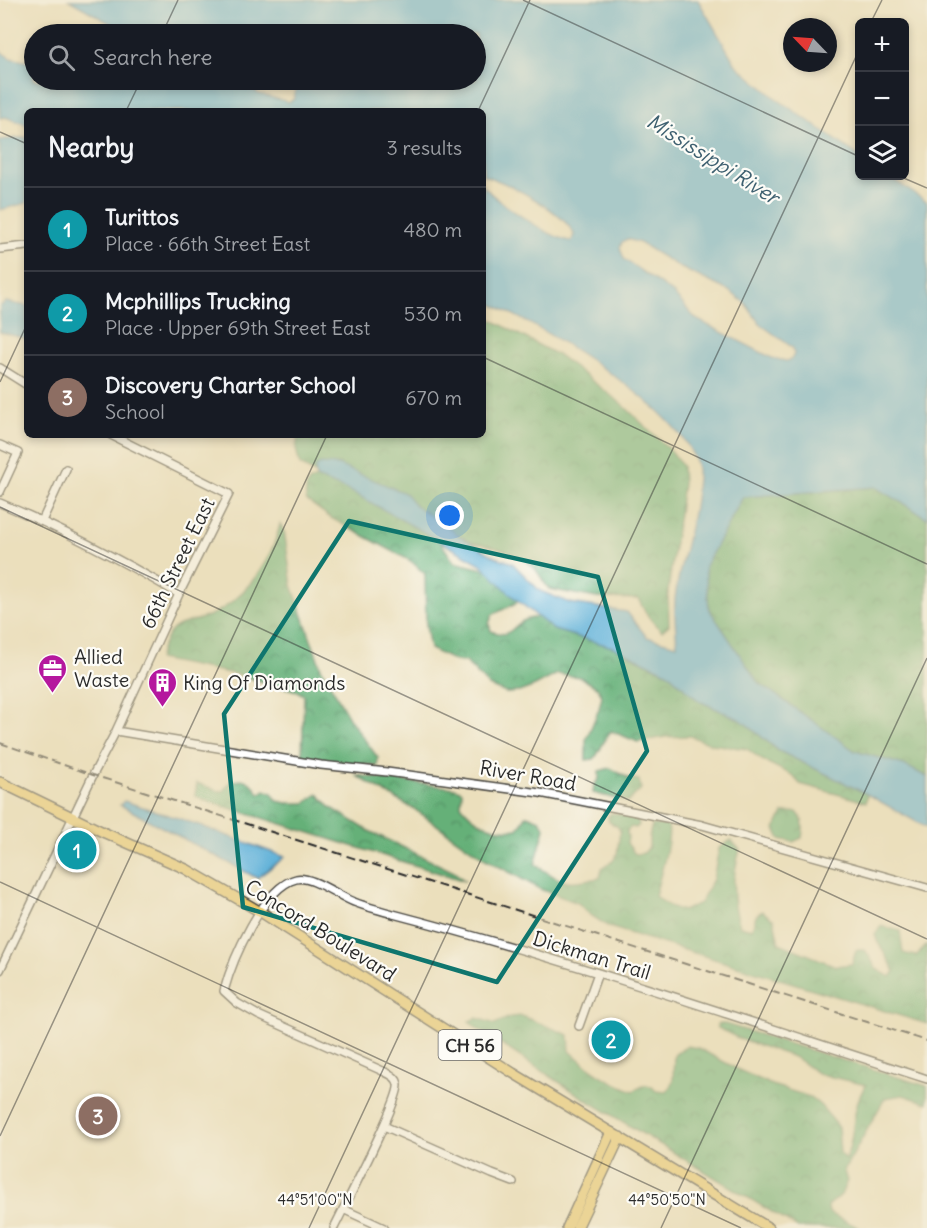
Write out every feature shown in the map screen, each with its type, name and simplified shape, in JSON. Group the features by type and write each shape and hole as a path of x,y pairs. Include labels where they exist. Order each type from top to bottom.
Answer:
{"main road":[{"name":"Concord Boulevard","path":"0,782 186,869 260,911 611,1132"},
{"name":"CH 56","path":"611,1132 770,1228"},
{"path":"567,1228 611,1132"},
{"path":"577,1228 620,1137"}],"street":[{"path":"0,249 24,246"},
{"path":"0,368 24,383"},
{"name":"66th Street East","path":"0,970 229,494 117,438"},
{"path":"0,445 18,453 0,492"},
{"path":"42,521 66,469"},
{"path":"0,503 42,521 135,568 179,594"},
{"name":"River Road","path":"116,731 321,765 540,793 702,825 927,888"},
{"name":"Dickman Trail","path":"384,1126 398,1093 398,1083 395,1077 258,1015 237,1003 224,991 230,970 260,911 280,888 290,882 309,880 358,904 598,973 927,1079"},
{"path":"579,1026 598,973"},
{"path":"334,1228 384,1126 513,1182"},
{"path":"343,1209 384,1228"}],"highlighted area":[{"path":"349,521 598,577 647,751 497,982 243,907 224,714"}],"green space":[{"path":"486,317 561,357 622,404 673,453 682,466 683,484 668,592 669,625 662,631 648,617 638,599 597,598 549,589 536,570 516,555 488,546 434,537 439,540 454,562 487,570 517,600 516,603 492,615 489,624 491,631 506,633 525,620 538,617 554,630 613,647 667,672 699,701 741,720 779,751 867,794 866,802 800,784 792,775 762,760 747,749 711,744 690,736 638,742 611,731 594,759 586,760 586,740 602,696 598,688 580,677 557,674 519,692 506,693 489,686 466,662 455,661 430,649 426,625 425,574 411,561 331,518 306,500 306,486 316,478 315,473 300,465 296,449 298,438 486,438"},
{"path":"876,487 927,518 927,777 904,765 855,751 757,682 709,609 705,566 743,497"},
{"path":"280,524 284,530 292,585 321,668 351,721 378,758 377,766 302,757 304,695 297,691 239,675 158,659 163,644 175,627 222,609 242,592 266,561"},
{"path":"610,768 628,778 639,780 641,789 628,802 593,793 594,785 599,779 599,771"},
{"path":"355,775 455,788 462,791 461,805 467,812 479,822 493,828 518,829 527,815 540,820 545,828 535,864 552,876 565,881 600,878 602,868 613,861 617,854 620,831 617,826 609,822 608,817 611,813 638,820 639,825 636,828 631,827 627,831 627,843 635,854 644,853 649,847 652,825 668,825 667,850 655,896 669,906 683,911 700,903 713,879 719,848 731,840 740,850 735,869 734,888 735,907 740,926 752,929 756,916 762,911 774,920 779,943 836,966 852,964 856,950 865,950 877,968 891,977 895,971 875,934 881,926 900,931 903,953 916,956 927,945 927,1024 609,927 589,914 578,903 540,889 484,858 414,809"},
{"path":"246,780 259,794 265,790 272,793 277,801 287,803 305,803 318,794 330,807 367,830 454,872 465,881 201,799 195,795 197,783 223,791 231,781"},
{"path":"797,812 803,824 802,838 793,842 780,839 775,829 783,813"},
{"path":"522,1016 569,1035 570,1051 578,1058 615,1083 633,1091 645,1085 651,1086 656,1091 667,1092 673,1081 674,1055 687,1046 698,1048 772,1085 810,1097 838,1126 840,1153 845,1160 851,1142 857,1103 866,1085 819,1074 794,1057 740,1039 718,1028 717,1024 725,1024 927,1086 927,1103 903,1095 885,1098 844,1171 847,1181 841,1195 828,1206 829,1213 860,1228 798,1228 582,1097 476,1028 469,1021 477,1018 495,1024 510,1017"}],"water":[{"name":"Mississippi River","path":"69,0 698,0 736,65 777,99 855,153 855,180 894,180 927,202 927,518 876,487 743,497 705,566 709,609 758,682 855,751 904,765 927,777 927,828 865,793 779,751 741,720 699,701 667,672 613,647 554,630 511,595 481,564 350,491 316,478 315,467 321,464 338,465 405,493 415,505 460,536 492,555 512,563 540,591 570,603 627,612 647,637 677,645 675,599 694,505 697,469 688,446 668,421 640,396 572,348 486,301 486,188 511,209 552,234 572,241 574,234 568,225 547,207 520,191 486,176 486,108 24,108 24,124 5,117 0,118 0,51 10,58 24,61 24,90 254,90 259,94 289,102 294,99 296,90 486,90 486,24 111,24","holes":["627,239 640,243 681,268 729,291 745,303 760,324 793,348 794,354 791,360 772,358 696,319 673,293 624,259 620,248 622,242"]},
{"path":"24,137 24,204 0,210 0,140"},
{"path":"6,302 24,305 24,338 0,332 0,306"},
{"path":"124,801 187,821 285,857 257,878 120,805"}],"railway":[{"path":"0,743 93,775 927,1041"}],"place":[{"name":"Allied Waste","path":"53,694"},
{"name":"King Of Diamonds","path":"162,708"},
{"name":"Turittos","path":"77,850"},
{"name":"Mcphillips Trucking","path":"611,1040"},
{"name":"Discovery Charter School","path":"98,1116"}]}
